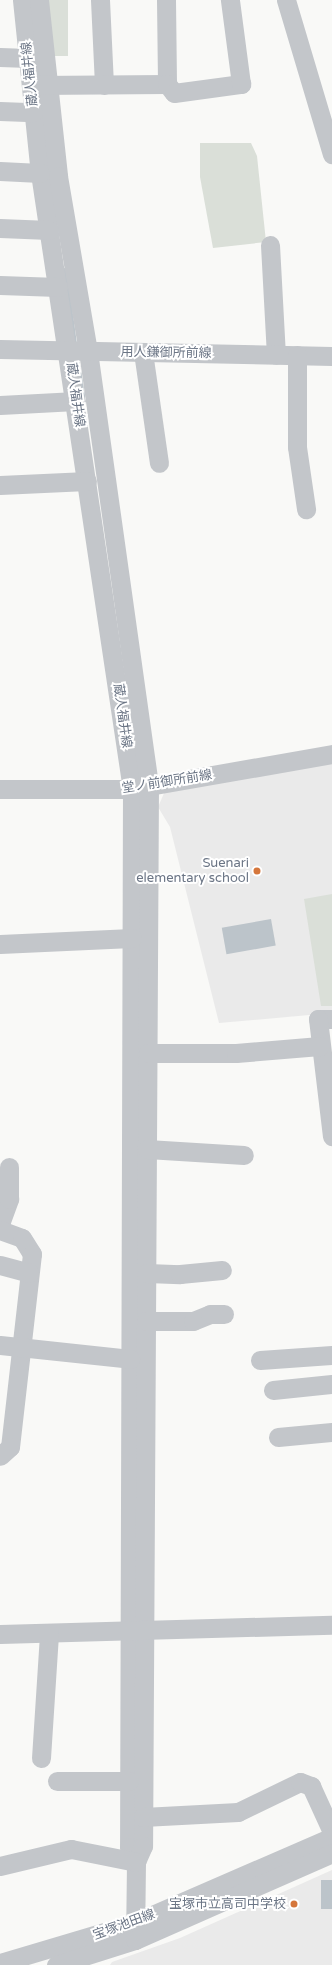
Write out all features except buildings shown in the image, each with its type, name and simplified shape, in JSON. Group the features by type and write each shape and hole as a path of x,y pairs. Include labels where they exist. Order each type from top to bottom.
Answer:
{"street":[{"name":"蔵人福井線","path":"22,0 28,58 39,85 33,112 40,172 87,481 141,788"},
{"path":"39,0 39,85 58,176 88,351 141,788 148,1053 139,1079 130,1359 143,1817 143,1846 136,1862 134,1932"},
{"path":"100,0 104,85"},
{"path":"166,0 167,84 174,93 241,84 230,0"},
{"path":"286,0 326,121 332,154"},
{"path":"0,57 28,58"},
{"path":"39,85 167,84"},
{"path":"0,111 33,112"},
{"path":"0,171 40,172"},
{"path":"0,228 49,230"},
{"path":"270,245 276,355"},
{"path":"0,285 58,287"},
{"name":"用人鎌御所前線","path":"0,349 332,356"},
{"path":"143,352 159,463"},
{"path":"296,355 297,447 306,509"},
{"path":"0,405 76,401"},
{"path":"0,485 87,481"},
{"name":"堂ノ前御所前線","path":"0,789 141,788 332,754"},
{"path":"136,1862 129,1847 129,1781 137,1630 146,1321 147,1149 139,1079 132,938 141,788"},
{"path":"0,944 132,938"},
{"path":"325,1019 320,1046 325,1092 331,1098 332,1136"},
{"path":"148,1053 236,1053 320,1046"},
{"path":"147,1149 244,1155"},
{"path":"0,1224 9,1199 9,1167"},
{"path":"0,1230 22,1238 32,1254 21,1347 6,1423 10,1447 0,1456"},
{"path":"0,1265 29,1273"},
{"path":"146,1273 180,1274 222,1270"},
{"path":"146,1321 193,1321 210,1314 224,1314"},
{"path":"0,1345 130,1359"},
{"path":"260,1360 332,1355"},
{"path":"272,1390 332,1384"},
{"path":"278,1438 332,1432"},
{"path":"0,1634 332,1625"},
{"path":"41,1758 49,1633"},
{"path":"57,1781 129,1781"},
{"path":"143,1817 238,1812 300,1782 311,1786 332,1832"},
{"name":"宝塚池田線","path":"0,1963 134,1932 332,1836"},
{"path":"0,1866 71,1849 136,1862"},
{"path":"56,1965 134,1932 332,1853"}],"shaded area":[{"path":"44,0 68,0 68,56 44,56"},
{"path":"200,143 251,143 257,156 266,242 213,248 200,177"},
{"name":"Suenari elementary school","path":"332,763 332,1013 219,1023 170,827 158,807 165,791"},
{"path":"332,894 332,1006 321,1006 304,899"},
{"path":"271,919 276,946 226,954 222,928"},
{"name":"宝塚市立高司中学校","path":"332,1870 332,1965 110,1965 112,1962 180,1938"},
{"path":"321,1880 332,1880 332,1909 321,1909"}],"waterway":[{"path":"65,270 75,344"},
{"path":"78,364 83,397"}],"place":[{"name":"Suenari elementary school","path":"257,871"},
{"name":"宝塚市立高司中学校","path":"294,1904"}]}
